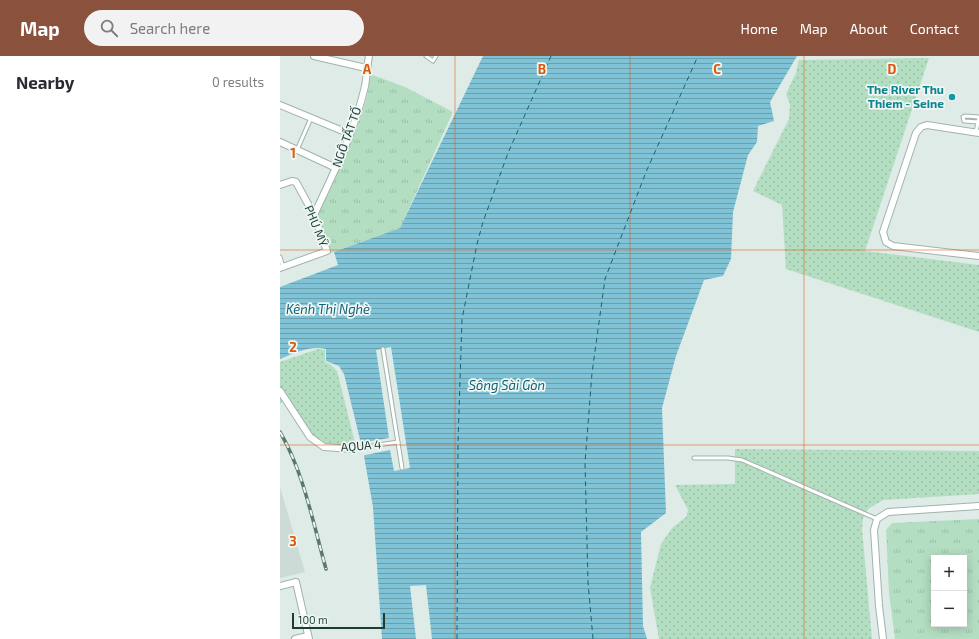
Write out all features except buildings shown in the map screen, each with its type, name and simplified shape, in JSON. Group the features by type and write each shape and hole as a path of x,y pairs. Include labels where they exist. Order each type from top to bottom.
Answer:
{"street":[{"path":"314,56 366,68"},
{"name":"NGÔ TẤT TỐ","path":"314,216 350,134 365,85 366,68 369,56"},
{"path":"280,105 350,134"},
{"path":"977,133 927,125 919,129 916,133 883,232 886,242 893,246 979,256"},
{"path":"280,142 336,168"},
{"name":"PHÚ MỸ","path":"280,185 292,181 296,182 314,216 327,250 282,267"},
{"name":"AQUA 4","path":"280,391 310,437 324,447 352,449"},
{"path":"883,639 874,530 877,519 888,512 979,506"},
{"path":"280,586 296,582 308,637 295,639"}],"lane":[{"path":"426,56 432,61 436,56"},
{"path":"977,133 978,122 978,117 963,117 964,121 978,122"},
{"path":"298,150 311,118"},
{"path":"280,257 282,267"},
{"path":"383,349 402,468"},
{"name":"AQUA 4","path":"352,449 398,442"},
{"path":"694,458 733,458 742,460 877,519"}],"shaded area":[{"path":"280,487 305,572 280,578"}],"green space":[{"path":"929,58 865,251 979,265 979,332 786,269 782,205 753,191 789,119 790,104 786,94 796,73 799,60"},
{"path":"370,74 405,87 453,112 400,228 331,253 317,216 341,166 358,125 369,89"},
{"path":"318,349 325,350 325,362 330,364 337,371 357,451 341,451 319,446 304,434 284,400 280,404 280,362"},
{"path":"735,449 979,451 979,494 883,500 868,509 863,518 862,529 872,639 659,639 650,588 661,544 672,528 686,517 688,510 675,485 735,484"},
{"path":"979,519 979,639 895,639 889,593 886,530 892,523"}],"water":[{"name":"Sông Sài Gòn","path":"483,56 797,56 770,102 774,121 758,126 757,142 748,155 733,212 731,259 723,276 704,280 676,356 662,408 666,513 641,532 643,626 647,639 382,639 373,507 364,456 344,374 339,366 326,361 326,349 309,349 280,359 280,287 338,265 334,252 400,228"}],"pier":[{"path":"391,347 410,468 394,471 390,450 361,456 359,443 389,438 376,350"},
{"path":"426,585 432,639 416,639 410,586"}],"ferry route":[{"path":"457,639 458,443 462,319 477,244 483,222 508,153 551,56"},
{"path":"593,639 588,582 585,463 592,373 605,279 646,172 698,56"}],"railway":[{"path":"280,432 302,481 326,569"}],"place":[{"name":"The River Thu Thiem - Seine","path":"952,97"}],"water label":[{"name":"Kênh Thị Nghè","path":"328,309"}]}
